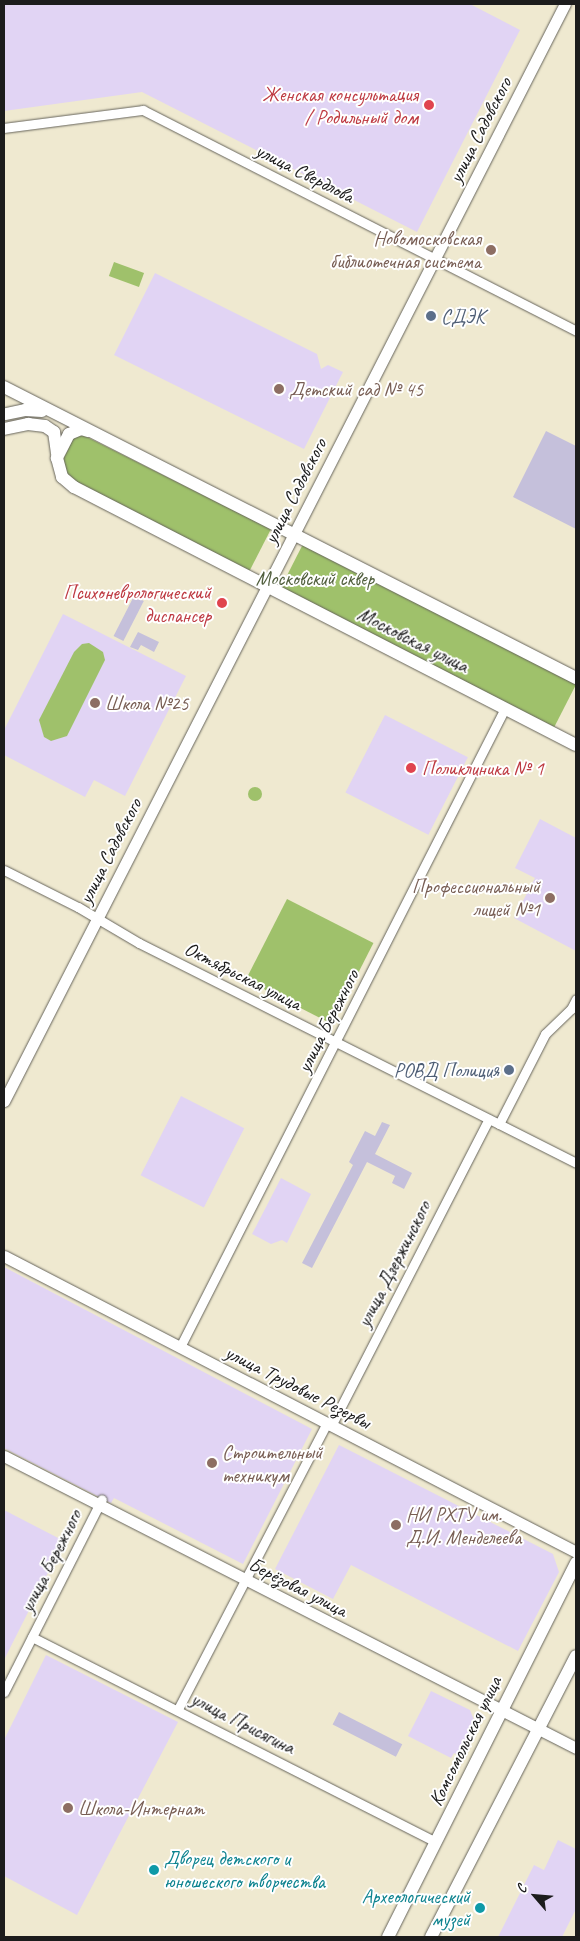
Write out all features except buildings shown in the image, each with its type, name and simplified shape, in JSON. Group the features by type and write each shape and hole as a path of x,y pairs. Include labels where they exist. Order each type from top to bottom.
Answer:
{"main road":[{"name":"Московская улица","path":"4,388 576,678"},
{"path":"4,418 25,410 50,412"},
{"path":"4,418 45,426 54,432 57,458"},
{"path":"57,458 69,434 81,429 88,431"},
{"name":"Московская улица","path":"57,458 62,477 74,487 576,745"},
{"name":"Комсомольская улица","path":"388,1937 576,1563"},
{"path":"431,1937 576,1656"}],"street":[{"name":"улица Садовского","path":"4,1101 565,4"},
{"name":"улица Свердлова","path":"4,128 143,110 576,331"},
{"name":"улица Бережного","path":"180,1347 337,1042 505,708"},
{"name":"Октябрьская улица","path":"4,870 576,1163"},
{"path":"499,1124 545,1034 571,1009 576,999"},
{"name":"улица Дзержинского","path":"178,1709 244,1580 329,1424 489,1119"},
{"name":"улица Трудовые Резервы","path":"4,1256 576,1552"},
{"name":"Берёзовая улица","path":"4,1456 100,1502 244,1580 576,1748"},
{"name":"улица Бережного","path":"4,1692 100,1502"},
{"name":"улица Присягина","path":"32,1636 436,1842"}],"shaded area":[{"path":"4,4 470,4 520,30 417,232 142,92 4,111"},
{"path":"155,273 317,354 321,369 328,365 343,372 304,449 114,355"},
{"path":"546,431 576,446 576,529 513,497"},
{"path":"134,596 144,601 123,641 114,636"},
{"name":"Школа №25","path":"63,614 186,676 125,796 94,780 85,797 4,755 4,730"},
{"path":"138,632 159,642 154,652 141,645 138,650 130,647"},
{"name":"Поликлиника № 1","path":"385,715 468,757 428,835 346,793"},
{"name":"Профессиональный лицей №1","path":"540,819 576,838 576,951 514,918 535,878 515,868"},
{"path":"181,1096 244,1128 204,1208 141,1175"},
{"path":"382,1122 390,1125 375,1154 412,1173 404,1189 392,1183 395,1176 367,1162 312,1268 302,1263 353,1165 349,1162 365,1131 375,1136"},
{"path":"281,1178 311,1194 287,1243 282,1240 271,1244 252,1234"},
{"path":"4,1267 312,1429 243,1564 114,1498 111,1503 4,1448"},
{"name":"НИ РХТУ им. Д.И. Менделеева","path":"339,1445 553,1554 559,1572 518,1651 351,1565 333,1599 275,1569"},
{"path":"4,1510 64,1541 4,1660"},
{"name":"Школа-Интернат","path":"46,1655 178,1722 77,1915 4,1876 4,1740"},
{"path":"431,1691 470,1710 476,1725 460,1756 454,1753 451,1758 408,1736"},
{"path":"339,1712 402,1744 396,1757 333,1724"},
{"path":"558,1840 576,1849 576,1909 562,1937 498,1937 534,1865 544,1870"}],"green space":[{"path":"114,262 144,273 139,287 109,276"},
{"name":"Московский сквер","path":"75,435 83,435 271,529 249,572 68,479 61,463"},
{"name":"Московский сквер","path":"303,544 576,683 554,727 281,588"},
{"path":"89,643 103,652 105,660 67,736 51,741 44,737 39,720 74,652 82,644"},
{"path":"252,787 258,787 262,794 258,801 252,801 248,797 248,791"},
{"path":"287,899 373,943 332,1024 246,980"}],"place":[{"name":"Женская консультация / Родильный дом","path":"429,105"},
{"name":"Новомосковская библиотечная система","path":"491,250"},
{"name":"СДЭК","path":"431,316"},
{"name":"Детский сад № 45","path":"279,389"},
{"name":"Психоневрологический диспансер","path":"222,603"},
{"name":"Школа №25","path":"95,703"},
{"name":"Поликлиника № 1","path":"411,768"},
{"name":"Профессиональный лицей №1","path":"550,898"},
{"name":"РОВД Полиция","path":"509,1070"},
{"name":"Строительный техникум","path":"212,1463"},
{"name":"НИ РХТУ им. Д.И. Менделеева","path":"396,1525"},
{"name":"Школа-Интернат","path":"68,1808"},
{"name":"Дворец детского и юношеского творчества","path":"154,1870"},
{"name":"Археологический музей","path":"480,1908"}]}
